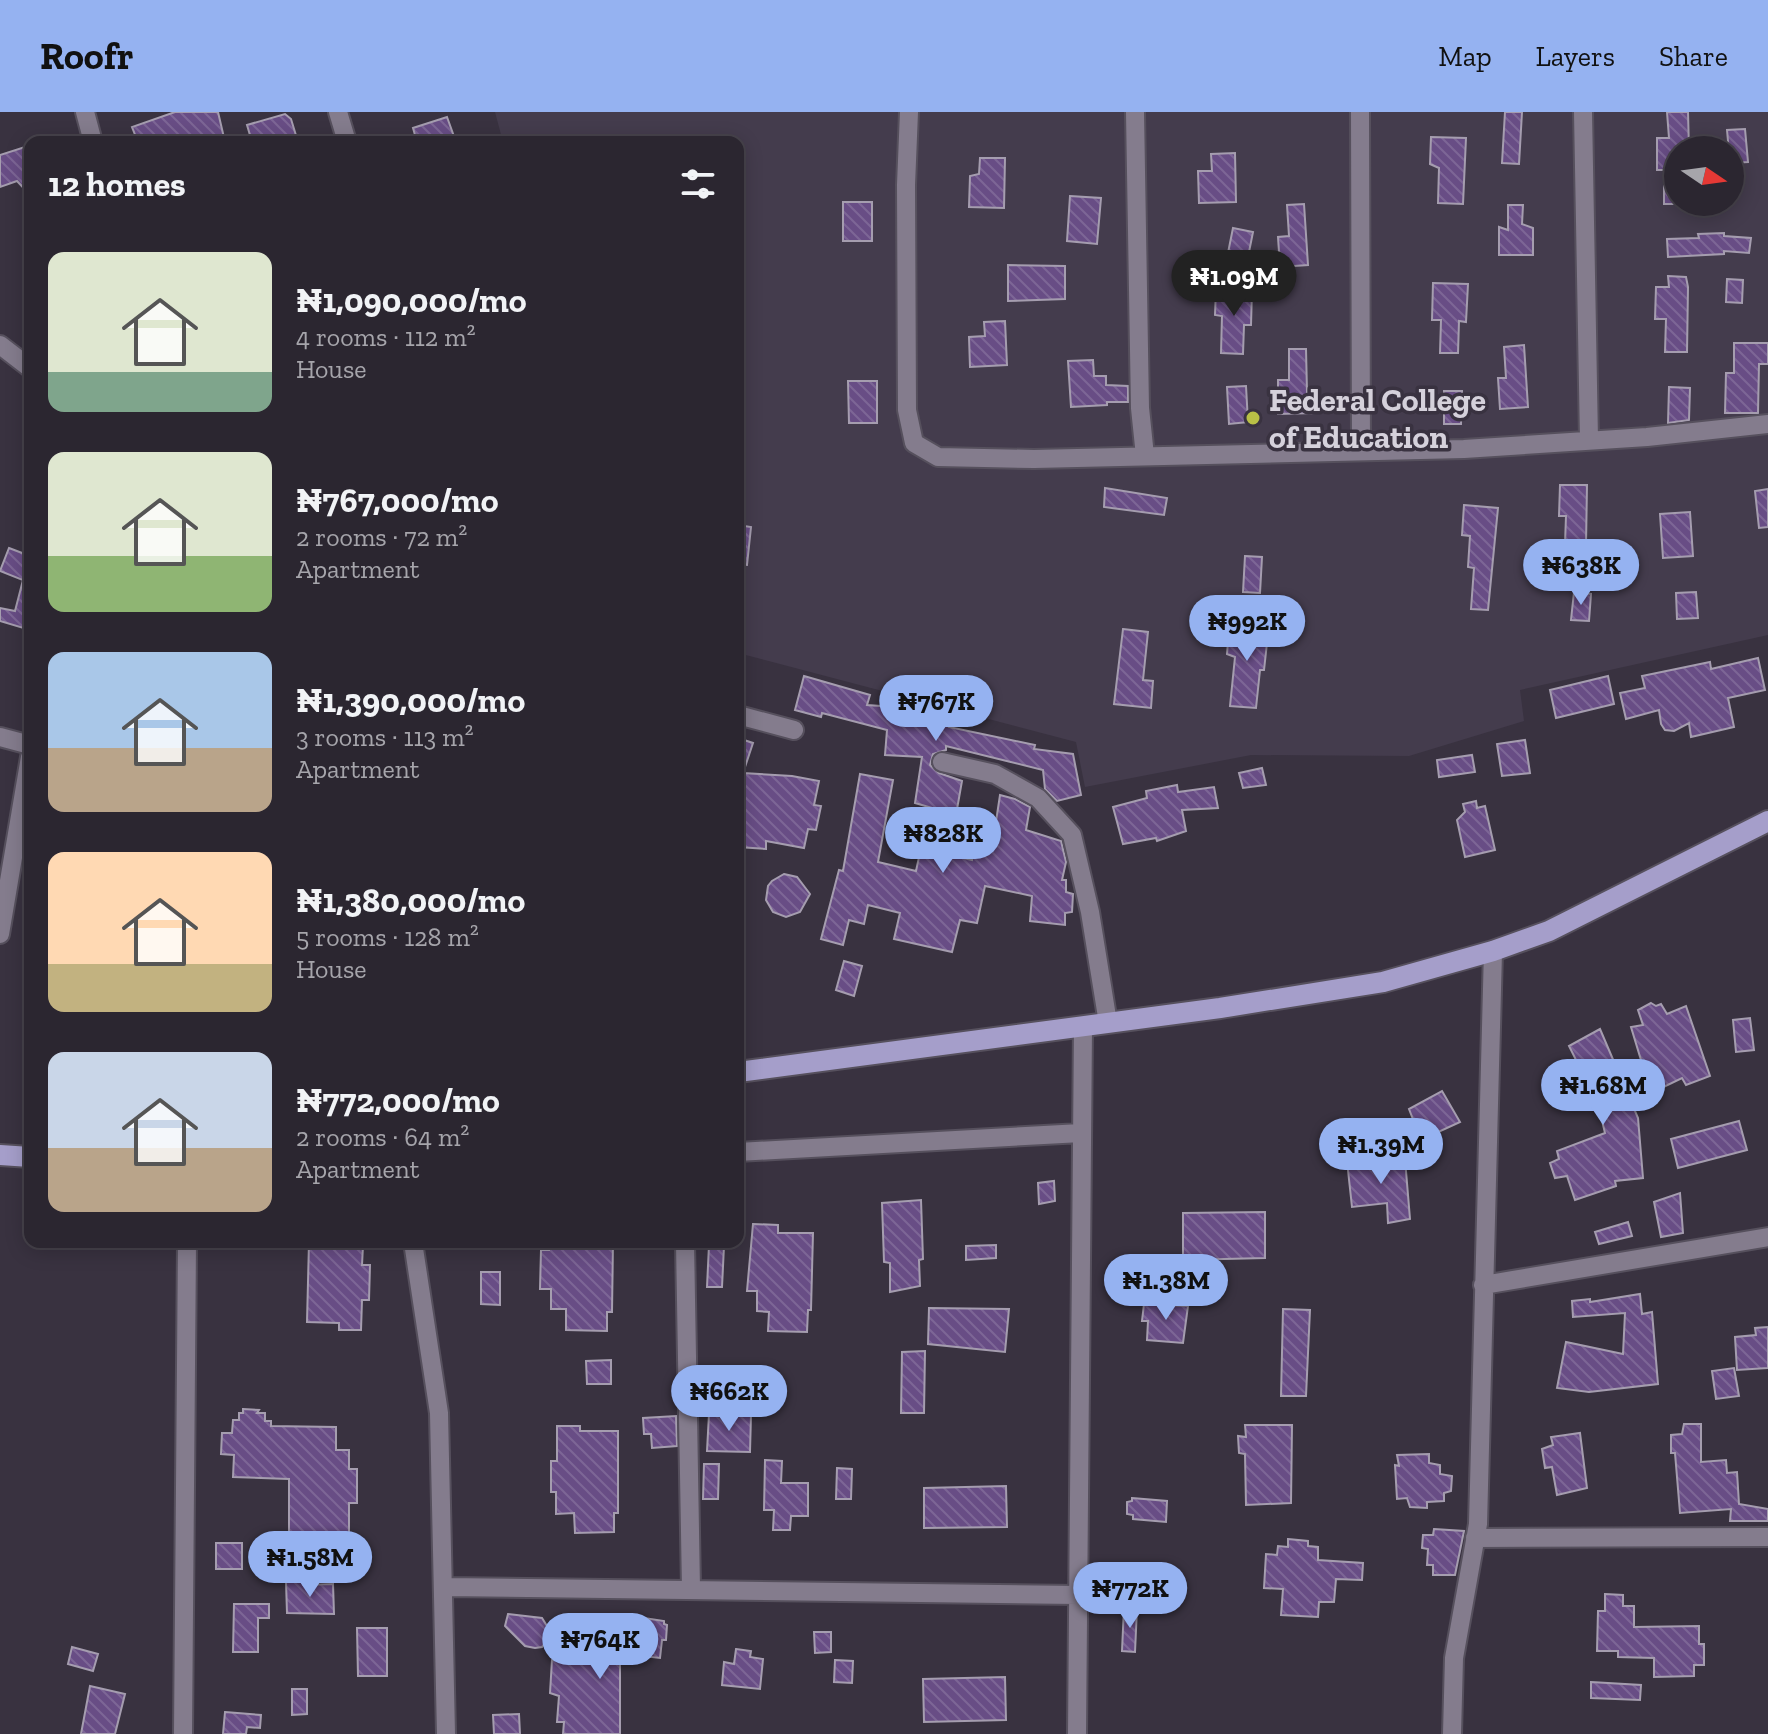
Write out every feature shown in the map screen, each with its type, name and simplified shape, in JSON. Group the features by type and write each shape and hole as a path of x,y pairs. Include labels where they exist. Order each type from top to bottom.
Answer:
{"main road":[{"path":"744,1071 1343,989 1413,974 1493,951 1577,918 1768,821"},
{"path":"0,1155 24,1157"}],"street":[{"path":"85,112 91,136"},
{"path":"338,112 345,136"},
{"path":"909,112 906,185 907,410 914,443 938,457 1034,459 1464,449 1768,424"},
{"path":"1135,112 1140,408 1145,456"},
{"path":"1360,112 1361,451"},
{"path":"1583,112 1589,440"},
{"path":"0,345 24,363"},
{"path":"744,717 794,730"},
{"path":"0,737 24,743"},
{"path":"942,762 995,774 1038,798 1072,835 1090,912 1108,1023"},
{"path":"0,934 24,792"},
{"path":"1452,1734 1454,1658 1478,1524 1493,951"},
{"path":"1077,1734 1083,1026"},
{"path":"744,1152 1081,1133"},
{"path":"1483,1285 1768,1237"},
{"path":"183,1734 187,1248"},
{"path":"414,1248 439,1413 446,1734"},
{"path":"685,1248 691,1589"},
{"path":"1475,1538 1768,1537"},
{"path":"445,1587 1078,1595"}],"shaded area":[{"name":"Federal College of Education","path":"495,112 1768,112 1768,635 1520,690 1524,721 1409,756 1251,755 1085,787 1076,742 744,655 744,136 501,136"}],"building":[{"path":"175,112 218,112 224,136 136,136 132,127"},
{"path":"1505,112 1522,112 1519,164 1502,163"},
{"path":"1667,112 1688,112 1689,136 1669,136"},
{"path":"285,114 291,119 296,136 250,136 247,125"},
{"path":"447,117 454,136 415,136 413,128"},
{"path":"1745,129 1748,162 1744,162 1744,136 1728,136 1727,130"},
{"path":"1431,137 1466,138 1463,204 1438,203 1439,168 1430,164"},
{"path":"1657,138 1664,138 1664,170 1657,170"},
{"path":"24,147 24,189 17,181 0,187 0,155"},
{"path":"1235,153 1236,202 1199,203 1198,171 1212,171 1211,154"},
{"path":"980,158 1005,158 1004,208 969,207 970,176 979,174"},
{"path":"1070,196 1101,198 1097,244 1067,241"},
{"path":"843,202 872,202 872,241 843,241"},
{"path":"1304,204 1308,265 1280,267 1278,237 1289,236 1287,205"},
{"path":"1508,205 1523,205 1522,224 1533,228 1533,255 1499,255 1499,227 1508,230"},
{"path":"1233,228 1253,232 1247,262 1227,258"},
{"path":"1724,233 1724,236 1751,238 1749,253 1724,251 1724,254 1668,257 1667,239"},
{"path":"1008,265 1065,266 1065,299 1008,301"},
{"path":"1668,276 1686,277 1687,352 1665,352 1666,319 1655,319 1656,287 1669,287"},
{"path":"1727,279 1743,280 1742,303 1726,302"},
{"path":"1433,283 1468,284 1466,322 1459,321 1458,353 1440,353 1441,320 1432,320"},
{"path":"1216,289 1252,290 1251,325 1244,325 1243,354 1221,353 1222,316 1215,315"},
{"path":"1005,321 1007,365 970,367 969,337 985,336 984,322"},
{"path":"1734,343 1768,343 1768,364 1759,364 1758,413 1725,413 1726,373 1734,373"},
{"path":"1524,345 1528,407 1500,409 1498,378 1506,378 1504,347"},
{"path":"1289,349 1306,349 1307,392 1315,392 1316,413 1278,414 1278,380 1289,380"},
{"path":"1093,360 1094,376 1106,376 1106,385 1128,386 1128,402 1071,407 1068,361"},
{"path":"848,381 877,381 877,423 849,423"},
{"path":"1246,386 1248,422 1229,424 1227,387"},
{"path":"1669,387 1690,388 1689,420 1668,423"},
{"path":"1444,391 1462,391 1461,424 1444,424"},
{"path":"1560,485 1587,485 1586,545 1565,544 1566,516 1559,516"},
{"path":"1105,488 1167,498 1164,515 1104,507"},
{"path":"1768,489 1768,527 1759,528 1755,491"},
{"path":"1464,505 1498,508 1488,610 1471,609 1474,568 1468,567 1470,536 1462,535"},
{"path":"1690,512 1693,556 1663,558 1660,514"},
{"path":"744,526 751,527 747,565 744,565"},
{"path":"9,548 24,554 24,628 0,621 0,608 15,611 23,580 0,571"},
{"path":"1245,556 1262,557 1260,593 1243,592"},
{"path":"1574,592 1591,594 1589,621 1571,620"},
{"path":"1696,592 1698,618 1677,619 1676,593"},
{"path":"1245,623 1269,625 1256,708 1230,706 1235,657 1227,654 1229,630 1245,631"},
{"path":"1123,629 1148,632 1143,680 1153,681 1151,708 1114,704"},
{"path":"1758,658 1765,690 1728,698 1734,727 1691,737 1689,723 1674,731 1665,730 1659,710 1626,719 1620,693 1645,688 1642,676 1710,662 1711,669"},
{"path":"804,676 870,695 867,705 950,715 949,727 1035,745 1034,749 1073,754 1081,795 1057,801 1045,789 1043,770 946,746 946,750 933,754 930,765 939,773 962,781 956,815 915,803 922,757 885,755 887,730 822,713 821,717 795,710"},
{"path":"1608,676 1614,704 1556,718 1550,690"},
{"path":"744,740 753,743 744,770"},
{"path":"1525,740 1530,773 1502,776 1497,744"},
{"path":"1472,755 1475,772 1439,777 1437,760"},
{"path":"1262,768 1266,785 1243,788 1239,773"},
{"path":"744,773 819,781 814,805 821,806 816,830 808,829 804,848 766,841 766,849 744,847"},
{"path":"860,774 893,780 878,862 916,871 921,848 972,860 974,846 992,848 1000,795 1030,807 1026,830 1061,841 1066,862 1062,880 1066,880 1066,892 1073,894 1072,912 1065,913 1065,925 1030,921 1032,896 985,886 977,923 960,920 952,952 894,939 900,913 868,905 864,924 849,920 843,945 821,939 839,870 843,871"},
{"path":"1177,785 1178,792 1214,787 1218,808 1182,810 1186,831 1157,841 1156,838 1123,844 1113,807 1147,798 1146,791"},
{"path":"1476,801 1477,808 1485,806 1495,850 1465,857 1457,820 1465,812 1463,804"},
{"path":"784,874 797,877 810,894 800,912 786,917 773,912 766,900 768,886"},
{"path":"844,961 862,966 854,996 836,990"},
{"path":"1651,1003 1656,1006 1661,1004 1667,1014 1686,1006 1710,1076 1686,1085 1682,1078 1651,1093 1631,1027 1643,1025 1638,1010"},
{"path":"1750,1018 1754,1050 1736,1052 1733,1020"},
{"path":"1600,1029 1638,1118 1643,1178 1615,1181 1616,1186 1575,1200 1567,1176 1555,1178 1550,1163 1559,1159 1557,1151 1605,1133 1598,1104 1569,1046"},
{"path":"1442,1091 1460,1122 1421,1140 1409,1109"},
{"path":"1739,1121 1747,1150 1678,1168 1671,1139"},
{"path":"1405,1159 1410,1219 1388,1223 1387,1203 1352,1207 1347,1161"},
{"path":"1054,1181 1055,1201 1039,1204 1038,1183"},
{"path":"1680,1193 1683,1233 1661,1237 1654,1202"},
{"path":"921,1200 923,1259 919,1260 920,1286 890,1292 890,1263 884,1262 882,1203"},
{"path":"1265,1212 1265,1258 1183,1260 1183,1213"},
{"path":"1628,1222 1632,1236 1599,1244 1595,1232"},
{"path":"753,1224 778,1225 778,1233 813,1233 811,1310 808,1310 807,1332 768,1331 769,1312 757,1311 757,1291 747,1291"},
{"path":"996,1245 996,1258 966,1260 966,1246"},
{"path":"309,1248 363,1248 362,1265 370,1265 369,1300 362,1300 361,1330 339,1330 339,1323 307,1322"},
{"path":"613,1248 612,1312 607,1312 607,1331 566,1330 566,1309 551,1309 551,1289 540,1289 541,1250"},
{"path":"709,1248 724,1248 722,1287 707,1287"},
{"path":"481,1272 500,1272 500,1305 481,1304"},
{"path":"1640,1294 1642,1314 1652,1312 1658,1384 1589,1392 1557,1388 1566,1342 1623,1354 1625,1313 1573,1317 1572,1301 1590,1299 1590,1302"},
{"path":"1144,1304 1188,1306 1183,1343 1147,1340 1148,1321 1142,1321"},
{"path":"929,1308 1009,1309 1005,1352 928,1344"},
{"path":"1283,1309 1310,1310 1306,1396 1281,1396"},
{"path":"1768,1327 1768,1368 1737,1370 1735,1337 1756,1335 1755,1328"},
{"path":"925,1351 924,1413 901,1413 902,1352"},
{"path":"611,1360 611,1384 587,1384 586,1361"},
{"path":"1734,1368 1739,1396 1716,1399 1712,1371"},
{"path":"243,1409 265,1413 265,1421 271,1421 271,1426 336,1427 336,1450 349,1450 349,1469 357,1469 357,1503 349,1503 349,1537 289,1533 289,1479 233,1477 234,1455 221,1454 222,1433 232,1433 233,1420 239,1420"},
{"path":"709,1414 751,1415 750,1452 707,1451"},
{"path":"676,1416 677,1446 652,1448 651,1434 644,1434 643,1418"},
{"path":"1684,1424 1701,1424 1701,1462 1726,1460 1727,1473 1737,1472 1739,1504 1768,1509 1768,1521 1730,1521 1731,1509 1680,1513 1671,1435 1682,1434"},
{"path":"1245,1425 1292,1425 1291,1503 1246,1505 1245,1454 1239,1453 1238,1436 1246,1437"},
{"path":"557,1426 580,1426 580,1431 618,1431 618,1513 614,1513 614,1532 575,1533 574,1513 556,1514 556,1492 551,1492 551,1461 557,1461"},
{"path":"1580,1433 1587,1488 1557,1495 1552,1467 1545,1468 1542,1449 1553,1445 1551,1437"},
{"path":"1429,1454 1429,1463 1440,1465 1440,1474 1452,1476 1451,1491 1444,1493 1444,1501 1427,1502 1427,1508 1410,1507 1407,1498 1397,1499 1397,1455"},
{"path":"765,1460 782,1461 781,1483 808,1483 808,1516 791,1516 790,1530 773,1530 774,1510 764,1510"},
{"path":"704,1464 719,1464 718,1499 703,1499"},
{"path":"837,1468 852,1469 851,1499 836,1499"},
{"path":"1006,1486 1007,1527 924,1528 924,1488"},
{"path":"1132,1498 1167,1501 1166,1522 1133,1519 1133,1515 1127,1514 1127,1502"},
{"path":"1434,1529 1464,1531 1455,1575 1433,1575 1433,1565 1427,1565 1428,1549 1422,1548 1423,1535 1433,1535"},
{"path":"1288,1539 1308,1541 1308,1546 1318,1547 1318,1560 1363,1563 1362,1580 1336,1579 1334,1602 1319,1602 1318,1617 1281,1615 1283,1589 1264,1588 1266,1554 1277,1555 1278,1546 1288,1547"},
{"path":"216,1543 242,1543 242,1569 216,1569"},
{"path":"286,1582 333,1584 334,1614 287,1613"},
{"path":"1605,1594 1623,1595 1623,1606 1634,1606 1634,1627 1699,1626 1699,1644 1704,1644 1704,1665 1694,1665 1694,1676 1654,1677 1654,1658 1618,1657 1618,1651 1597,1651 1598,1611 1605,1611"},
{"path":"234,1604 269,1604 269,1618 258,1618 258,1652 233,1652"},
{"path":"1124,1607 1137,1608 1135,1652 1122,1651"},
{"path":"508,1614 542,1618 550,1631 547,1641 542,1647 525,1646 505,1626"},
{"path":"644,1618 664,1621 667,1625 666,1640 662,1640 660,1658 634,1655 634,1662 620,1661 620,1734 563,1734 564,1722 557,1722 559,1696 550,1693 552,1660 587,1662 589,1638 641,1640"},
{"path":"357,1628 387,1628 387,1676 358,1676"},
{"path":"814,1632 831,1632 831,1652 815,1653"},
{"path":"72,1647 98,1654 93,1671 68,1664"},
{"path":"736,1649 751,1651 750,1657 763,1659 760,1689 722,1685 724,1662 734,1664"},
{"path":"835,1660 853,1661 852,1683 834,1682"},
{"path":"1005,1677 1006,1720 924,1722 923,1679"},
{"path":"1591,1682 1641,1685 1640,1700 1591,1698"},
{"path":"90,1686 125,1694 115,1734 81,1734"},
{"path":"292,1689 307,1689 307,1714 292,1715"},
{"path":"225,1712 261,1715 260,1728 247,1727 246,1734 223,1734"},
{"path":"519,1714 520,1734 494,1734 493,1715"}],"place":[{"name":"Federal College of Education","path":"1253,418"}]}
